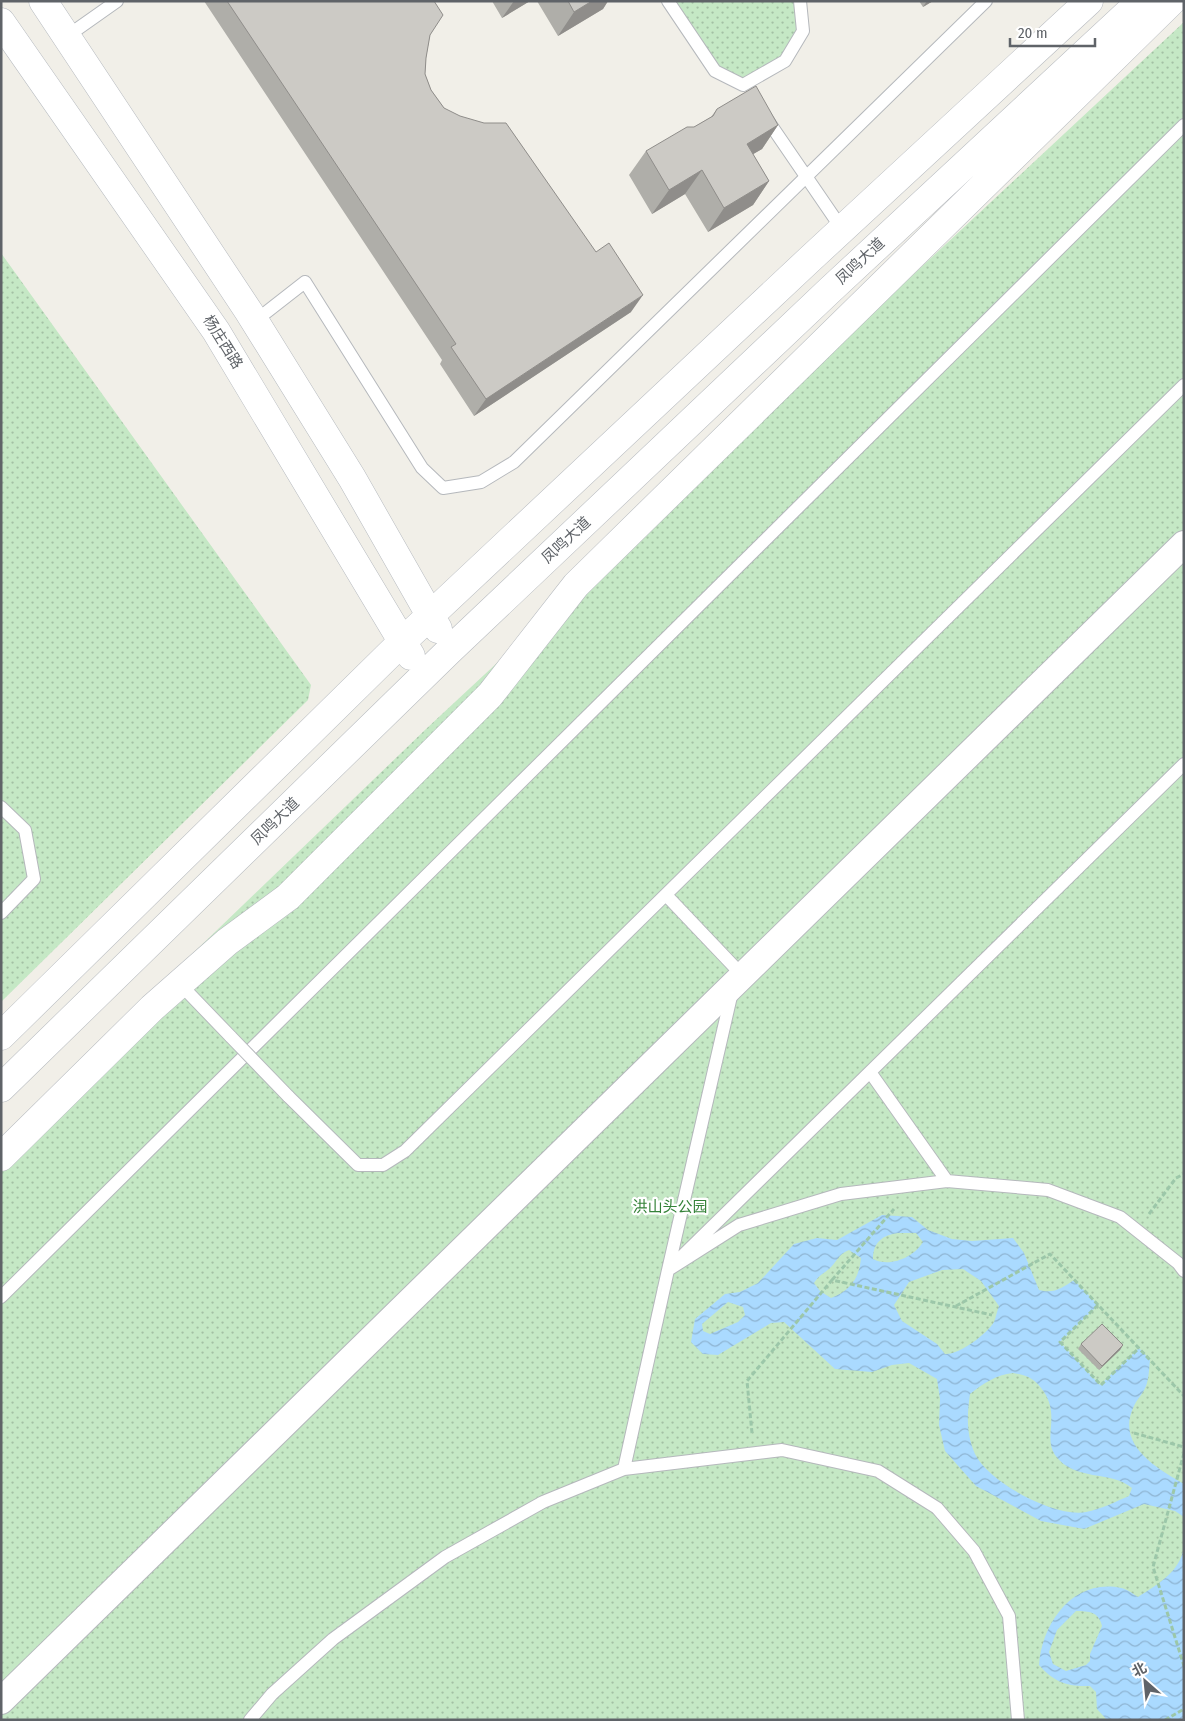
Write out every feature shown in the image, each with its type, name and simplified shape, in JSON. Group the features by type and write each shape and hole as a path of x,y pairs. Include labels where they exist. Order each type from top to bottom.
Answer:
{"street":[{"path":"43,1 255,321 352,478 431,614 449,651"},
{"path":"1,1036 403,640 842,229 1090,1"},
{"name":"凤鸣大道","path":"1,1088 449,651 830,290 1141,1"},
{"path":"1,1157 152,1008 227,942 288,897 490,694 576,585 1172,1"},
{"name":"杨庄西路","path":"1,22 216,331 403,640 422,677"},
{"path":"1,1701 1184,544"}],"lane":[{"path":"66,37 118,1"},
{"path":"668,1 715,72 746,89 785,61 803,31 800,1"},
{"path":"255,321 305,282 422,468 443,488 481,482 514,462 986,1"},
{"path":"759,108 842,229"},
{"path":"1,1297 1184,125"},
{"path":"180,984 288,1096 358,1164 383,1166 405,1152 1184,385"},
{"path":"668,1270 1184,764"},
{"path":"1,806 25,830 34,879 1,912"},
{"path":"624,1469 668,1270 738,980 666,895"},
{"path":"870,1072 946,1181"},
{"path":"668,1270 739,1225 841,1194 946,1181 1048,1190 1120,1216 1178,1263 1184,1271"},
{"path":"250,1720 272,1694 333,1639 445,1557 543,1502 624,1469 782,1450 878,1471 937,1508 974,1551 1009,1616 1018,1720"}],"path":[{"path":"1137,1230 1176,1178 1184,1174"},
{"path":"754,1454 747,1381 915,1185"},
{"path":"956,1307 1050,1254 1184,1396"},
{"path":"832,1280 992,1315"},
{"path":"1098,1305 1060,1342 1100,1385 1139,1348"},
{"path":"1134,1433 1184,1447"},
{"path":"1184,1453 1153,1567 1184,1666"},
{"path":"1165,1720 1184,1709"}],"green space":[{"path":"668,1 800,1 803,31 785,61 743,85 715,71"},
{"name":"洪山头公园","path":"1184,22 1184,1720 1,1720 1,1138 426,729"},
{"path":"1,253 311,685 308,700 1,1002"}],"water":[{"path":"882,1215 912,1217 928,1230 952,1239 972,1241 1013,1238 1024,1253 1039,1290 1054,1291 1074,1280 1098,1305 1060,1342 1100,1385 1139,1348 1150,1360 1147,1383 1134,1406 1130,1420 1130,1432 1134,1443 1141,1453 1162,1470 1184,1484 1184,1517 1175,1511 1144,1504 1084,1529 1041,1521 976,1486 945,1451 939,1425 940,1399 937,1379 909,1363 892,1365 872,1372 835,1369 784,1322 771,1323 718,1355 703,1354 691,1342 695,1319 725,1294 740,1292 758,1283 794,1244 817,1238 837,1240","holes":["898,1233 916,1233 923,1242 914,1252 901,1260 887,1262 873,1259 873,1253 877,1244 888,1236","849,1250 861,1258 858,1272 848,1288 831,1298 820,1291 814,1283","963,1269 981,1281 999,1306 994,1322 985,1332 972,1343 958,1351 945,1354 937,1344 902,1321 894,1305 909,1282 942,1270","728,1302 743,1307 745,1315 738,1322 710,1334 703,1331 702,1324","1013,1373 1027,1377 1038,1384 1044,1392 1051,1409 1050,1441 1055,1455 1063,1463 1082,1473 1114,1479 1123,1483 1132,1488 1129,1496 1092,1511 1073,1512 1041,1504 1024,1496 993,1476 982,1465 972,1447 968,1424 968,1409 970,1394 985,1383"]},
{"path":"1184,1547 1184,1720 1107,1720 1097,1709 1096,1692 1090,1686 1074,1686 1062,1682 1050,1676 1039,1665 1046,1633 1054,1619 1075,1597 1089,1590 1104,1587 1128,1590 1138,1597 1167,1576 1178,1564","holes":["1076,1611 1093,1613 1101,1621 1102,1626 1090,1654 1090,1661 1086,1665 1066,1671 1053,1664 1049,1652 1057,1630"]}],"building":[{"path":"227,1 434,1 443,15 430,35 426,58 425,74 431,90 444,108 460,116 484,123 506,123 596,252 609,243 643,295 486,399 451,347 456,344"},
{"path":"568,1 592,1 574,12"},
{"path":"756,86 778,125 747,144 769,181 724,208 702,170 669,190 646,151 687,127 694,127 713,116 717,109"},
{"path":"1102,1324 1123,1345 1102,1366 1081,1344"}]}
